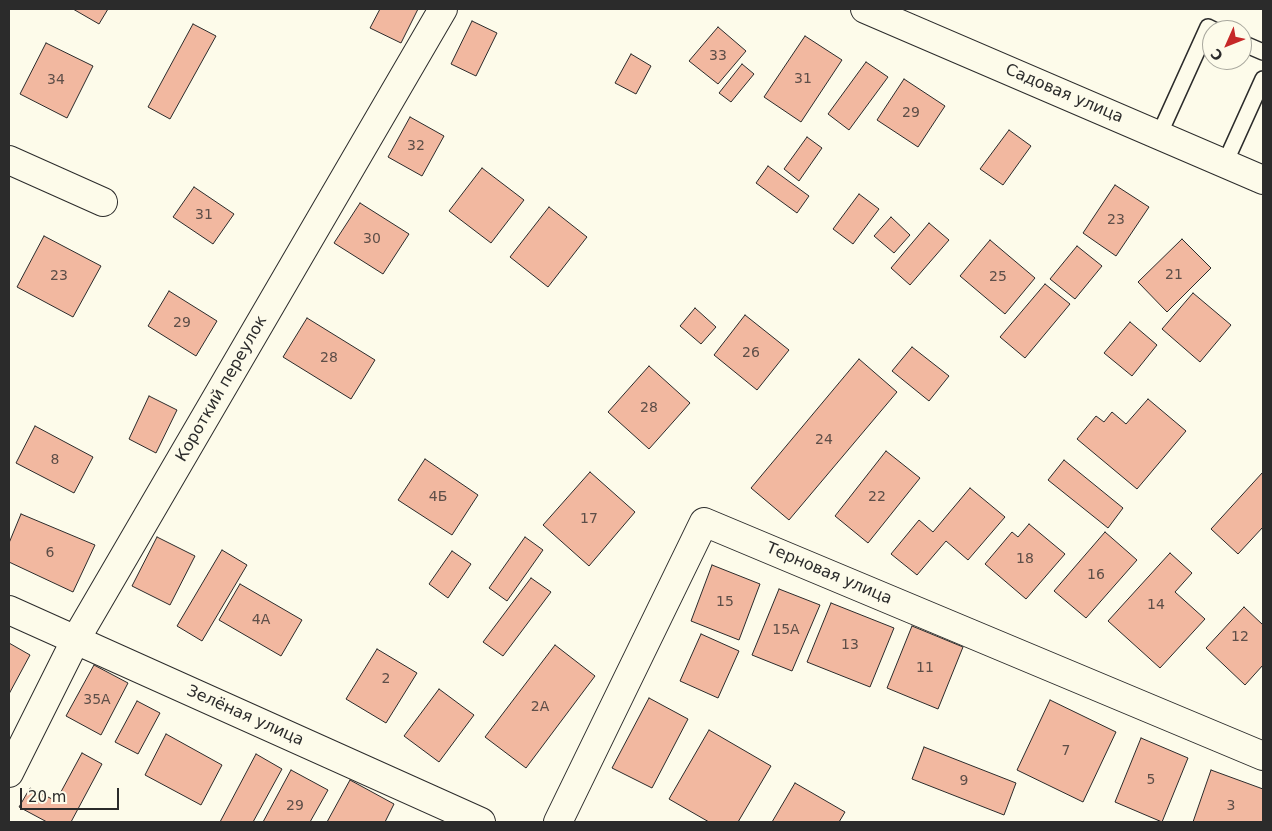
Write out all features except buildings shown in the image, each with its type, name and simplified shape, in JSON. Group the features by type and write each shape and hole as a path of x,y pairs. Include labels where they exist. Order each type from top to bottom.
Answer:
{"street":[{"name":"Короткий переулок","path":"9,773 76,640 442,9"},
{"name":"Садовая улица","path":"865,9 1263,180"},
{"path":"9,160 103,202"},
{"name":"Терновая улица","path":"558,822 704,522 1263,756"},
{"name":"Зелёная улица","path":"9,610 481,822"}],"lane":[{"path":"1159,135 1202,40"},
{"path":"1225,163 1263,79"}]}
